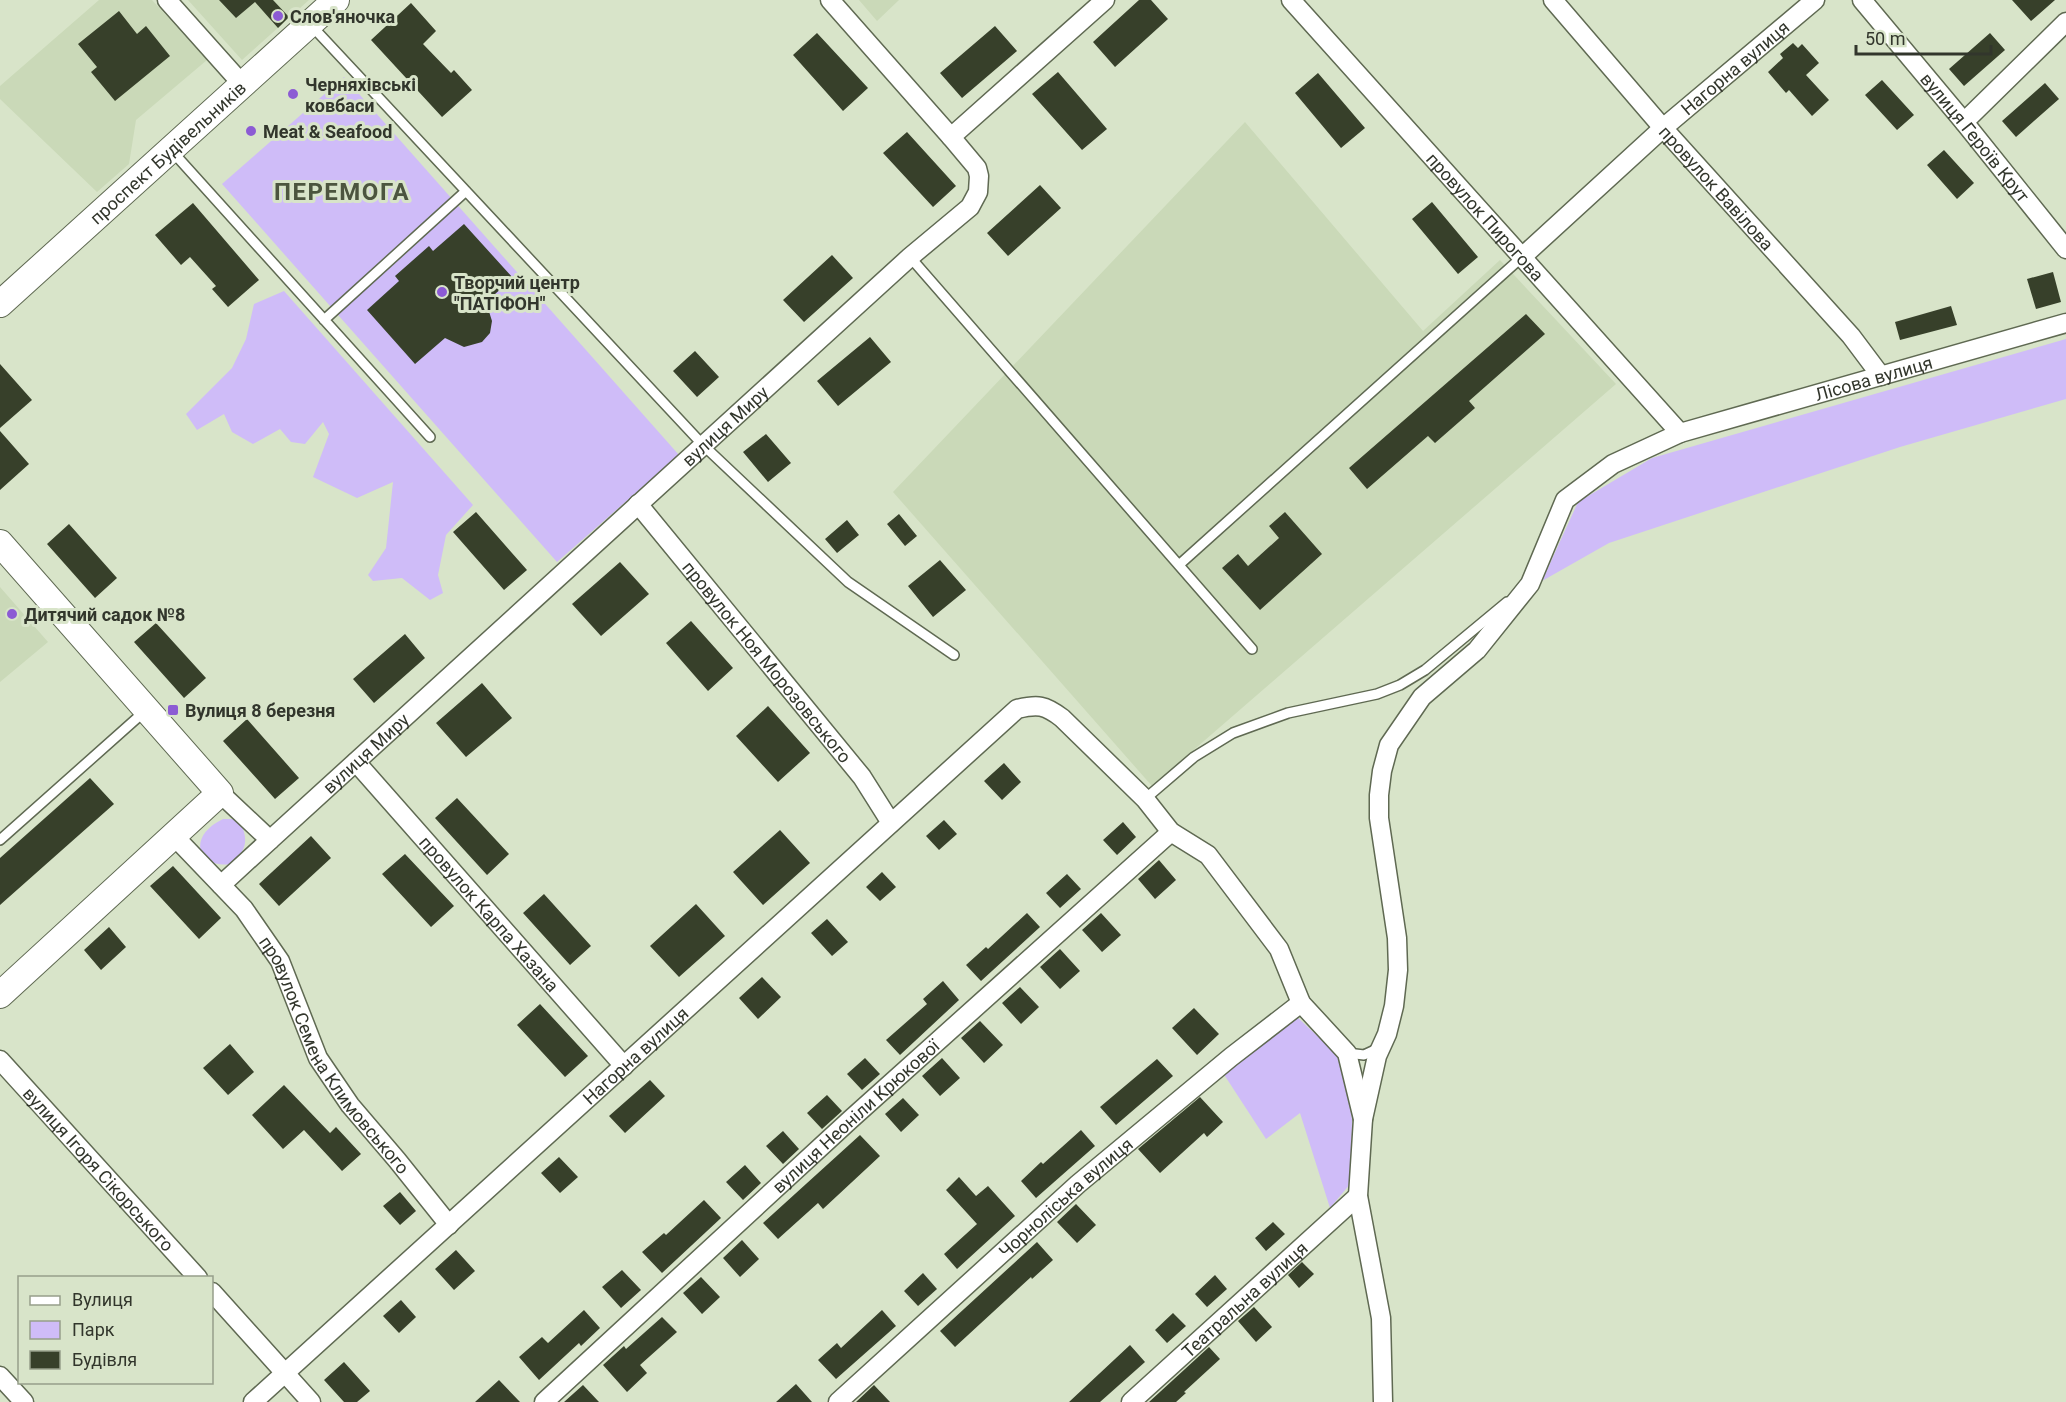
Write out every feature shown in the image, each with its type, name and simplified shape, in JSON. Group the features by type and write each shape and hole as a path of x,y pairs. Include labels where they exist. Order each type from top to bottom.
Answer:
{"street":[{"path":"167,0 242,84"},
{"name":"проспект Будівельників","path":"0,304 336,0"},
{"name":"вулиця Миру","path":"221,885 910,257 970,207 978,192 977,168 830,0"},
{"path":"951,137 1105,0"},
{"name":"провулок Пирогова","path":"1291,0 1680,433"},
{"name":"провулок Вавілова","path":"1553,0 1663,128 1851,336 1881,376"},
{"name":"Нагорна вулиця","path":"1522,256 1663,128 1815,0"},
{"name":"вулиця Героїв Крут","path":"1862,0 2066,249"},
{"path":"1964,122 2066,22"},
{"name":"Лісова вулиця","path":"1363,1119 1377,1056 1387,1034 1394,1006 1398,970 1397,939 1380,818 1379,795 1389,745 1422,697 1477,650 1530,584 1565,500 1613,464 1680,433 2066,323"},
{"name":"провулок Ноя Морозовського","path":"638,504 862,777 891,823"},
{"path":"0,543 220,793 270,840"},
{"name":"Нагорна вулиця","path":"253,1402 1017,709 1032,705 1048,708 1062,718 1145,799"},
{"name":"провулок Карпа Хазана","path":"356,762 624,1066"},
{"path":"0,995 220,793"},
{"path":"1145,799 1171,832 1208,855 1279,949 1301,1003 1347,1053 1363,1119 1358,1196 1381,1318 1383,1402"},
{"name":"вулиця Неоніли Крюкової","path":"544,1402 851,1119 1171,832"},
{"path":"174,836 221,885"},
{"name":"провулок Семена Климовського","path":"221,885 244,909 280,961 318,1058 350,1106 449,1225"},
{"name":"Чорноліська вулиця","path":"838,1402 1078,1184 1231,1057 1301,1003"},
{"name":"вулиця Ігоря Сікорського","path":"0,1060 196,1276"},
{"name":"Театральна вулиця","path":"1131,1402 1358,1196"},
{"path":"213,1293 311,1402"},
{"path":"0,1376 24,1402"}],"lane":[{"path":"310,24 703,445 848,582 954,655"},
{"path":"170,149 430,437"},
{"path":"324,320 466,192"},
{"path":"1180,564 1522,256"},
{"path":"910,257 1252,649"},
{"path":"1145,799 1194,757 1233,733 1288,713 1377,694 1400,686 1425,670 1466,634 1530,584"},
{"path":"0,840 147,710"},
{"path":"1347,1053 1364,1055 1374,1051 1382,1044"}],"shaded area":[{"path":"99,0 152,0 207,60 136,120 129,164 97,192 0,99 0,86"},
{"path":"188,0 309,0 242,60"},
{"path":"859,0 899,0 877,21"},
{"path":"1245,122 1423,331 1500,260 1616,384 1152,786 893,492"},
{"name":"Дитячий садок №8","path":"0,587 48,642 0,682"}],"green space":[{"path":"344,77 679,455 557,562 222,184"},
{"path":"284,291 473,505 446,535 438,575 443,593 430,600 402,578 373,581 368,575 386,548 393,482 357,498 313,477 329,434 323,422 305,444 291,442 280,429 253,444 232,432 224,414 197,430 186,414 232,368 246,339 254,304"},
{"path":"2066,339 2066,399 1900,447 1609,543 1542,581 1578,502 1652,458"},
{"path":"223,819 240,822 245,834 243,849 233,864 211,861 204,856 201,850 204,834"},
{"path":"1297,1017 1341,1058 1352,1119 1351,1183 1330,1208 1300,1113 1266,1139 1223,1073"}],"building":[{"path":"219,0 273,0 289,17 278,28 255,2 236,18"},
{"path":"1139,0 1151,0 1168,19 1115,67 1093,42"},
{"path":"2012,0 2055,0 2031,21"},
{"path":"411,3 436,31 423,44 451,73 454,70 472,90 442,117 371,40"},
{"path":"119,11 137,34 146,26 170,56 115,101 91,72 97,67 78,44"},
{"path":"995,26 1017,51 962,98 940,73"},
{"path":"817,33 868,88 843,111 793,55"},
{"path":"1990,33 2005,50 1964,86 1949,69"},
{"path":"1793,43 1798,48 1802,44 1819,63 1806,75 1829,100 1812,116 1789,90 1786,93 1768,72 1783,58 1780,54"},
{"path":"1058,72 1107,129 1082,150 1032,94"},
{"path":"1318,73 1365,128 1341,148 1295,93"},
{"path":"1882,80 1914,115 1897,130 1865,95"},
{"path":"2045,83 2059,99 2016,137 2002,121"},
{"path":"907,132 956,186 933,207 883,153"},
{"path":"1944,150 1974,183 1957,199 1927,165"},
{"path":"1040,185 1061,208 1008,256 987,233"},
{"path":"1432,202 1478,257 1458,274 1412,219"},
{"path":"193,203 259,280 228,307 212,289 216,286 190,257 181,265 155,235"},
{"name":"Творчий центр \"ПАТІФОН\"","path":"464,224 513,278 486,302 492,321 490,333 482,342 464,347 445,338 415,364 367,310 399,281 395,276 429,246 433,251"},
{"path":"832,255 853,278 804,322 783,300"},
{"path":"2053,272 2061,302 2036,309 2027,279"},
{"path":"1951,306 1957,325 1900,340 1895,322"},
{"path":"1526,314 1545,334 1469,401 1475,408 1435,443 1428,436 1367,489 1349,468"},
{"path":"870,337 891,362 838,406 817,381"},
{"path":"695,351 719,377 697,397 673,371"},
{"path":"0,364 32,400 0,428"},
{"path":"0,431 29,464 0,490"},
{"path":"766,434 791,463 768,482 743,452"},
{"path":"476,512 527,570 504,590 453,532"},
{"path":"1285,512 1322,554 1260,610 1222,568 1238,554 1248,566 1279,538 1269,526"},
{"path":"899,514 917,536 905,546 887,524"},
{"path":"847,520 859,535 837,553 825,539"},
{"path":"69,524 117,578 95,598 47,544"},
{"path":"940,560 966,590 933,617 908,586"},
{"path":"620,562 649,594 601,636 572,604"},
{"path":"691,621 733,668 708,691 666,643"},
{"path":"156,623 206,678 184,698 134,642"},
{"path":"405,634 425,658 374,703 353,679"},
{"path":"482,683 512,718 466,757 436,723"},
{"path":"768,706 810,753 778,782 736,736"},
{"path":"247,719 299,778 275,799 223,741"},
{"path":"1004,763 1021,782 1002,800 984,781"},
{"path":"90,778 114,804 0,905 0,858"},
{"path":"457,798 509,854 487,875 435,818"},
{"path":"944,820 957,834 939,850 926,836"},
{"path":"1123,822 1136,837 1117,855 1103,840"},
{"path":"780,830 810,863 763,905 733,872"},
{"path":"311,836 331,858 279,906 259,884"},
{"path":"405,854 454,906 431,927 382,874"},
{"path":"1159,860 1176,880 1155,899 1138,879"},
{"path":"173,866 221,918 199,939 150,886"},
{"path":"882,872 896,887 880,901 866,887"},
{"path":"1067,874 1081,889 1060,908 1046,893"},
{"path":"544,894 591,946 570,965 523,913"},
{"path":"696,904 725,936 679,977 650,946"},
{"path":"1027,913 1040,927 981,981 966,965 986,947 988,949"},
{"path":"1101,913 1121,935 1102,952 1082,930"},
{"path":"827,919 848,942 832,956 811,933"},
{"path":"109,927 126,947 101,970 84,950"},
{"path":"1060,949 1080,971 1060,989 1040,967"},
{"path":"762,977 781,997 758,1019 739,998"},
{"path":"943,981 959,1000 900,1055 886,1040 927,1004 923,999"},
{"path":"1020,987 1039,1007 1021,1024 1002,1003"},
{"path":"540,1004 588,1056 565,1077 517,1025"},
{"path":"1194,1008 1219,1034 1197,1055 1172,1028"},
{"path":"980,1021 1003,1045 984,1063 961,1038"},
{"path":"230,1044 254,1072 228,1095 203,1068"},
{"path":"865,1058 880,1074 862,1090 847,1074"},
{"path":"942,1058 960,1078 940,1096 922,1076"},
{"path":"1157,1059 1173,1076 1116,1125 1100,1107"},
{"path":"650,1080 665,1096 625,1133 609,1116"},
{"path":"284,1085 330,1133 336,1127 361,1154 342,1171 304,1130 283,1149 252,1115"},
{"path":"827,1095 842,1111 822,1129 807,1113"},
{"path":"1200,1097 1223,1122 1207,1137 1204,1133 1160,1173 1138,1149"},
{"path":"903,1098 919,1115 901,1132 885,1114"},
{"path":"1081,1130 1095,1146 1036,1198 1021,1181"},
{"path":"783,1131 799,1149 783,1164 766,1146"},
{"path":"860,1135 880,1156 823,1209 818,1203 778,1239 763,1223"},
{"path":"559,1157 578,1177 560,1193 541,1173"},
{"path":"745,1165 761,1183 743,1200 726,1182"},
{"path":"959,1177 976,1196 988,1186 1015,1216 957,1269 944,1254 977,1224 946,1190"},
{"path":"400,1192 416,1211 400,1225 383,1206"},
{"path":"704,1200 721,1218 662,1273 642,1252 664,1233 666,1235"},
{"path":"1076,1204 1096,1225 1077,1243 1057,1222"},
{"path":"1273,1222 1285,1234 1266,1251 1255,1238"},
{"path":"742,1240 759,1259 740,1277 723,1258"},
{"path":"1037,1242 1053,1260 1032,1279 1031,1277 955,1347 940,1331"},
{"path":"456,1250 475,1271 454,1290 435,1269"},
{"path":"1302,1262 1314,1274 1299,1288 1288,1275"},
{"path":"622,1270 641,1290 621,1308 602,1287"},
{"path":"923,1273 937,1289 918,1306 904,1291"},
{"path":"1215,1275 1227,1289 1207,1307 1195,1294"},
{"path":"701,1277 720,1297 702,1314 683,1293"},
{"path":"401,1300 416,1317 399,1333 383,1316"},
{"path":"1254,1307 1272,1327 1256,1342 1238,1321"},
{"path":"584,1310 600,1328 581,1346 579,1343 539,1380 519,1357 542,1337 548,1343"},
{"path":"882,1310 896,1326 836,1379 818,1360 837,1343 841,1348"},
{"path":"1173,1313 1186,1326 1167,1343 1155,1330"},
{"path":"662,1317 677,1332 640,1365 647,1373 627,1392 603,1365 624,1346 626,1349"},
{"path":"1130,1345 1145,1362 1100,1402 1069,1402"},
{"path":"1209,1347 1220,1359 1184,1392 1186,1393 1176,1402 1149,1402"},
{"path":"344,1362 370,1391 357,1402 344,1402 324,1380"},
{"path":"499,1380 520,1402 475,1402"},
{"path":"796,1384 812,1402 776,1402"},
{"path":"583,1385 599,1402 564,1402"},
{"path":"874,1385 890,1402 856,1402"}],"place":[{"name":"Слов'яночка","path":"278,16"},
{"name":"Черняхівські ковбаси","path":"293,94"},
{"name":"Meat & Seafood","path":"251,131"},
{"name":"Творчий центр \"ПАТІФОН\"","path":"442,292"},
{"name":"Дитячий садок №8","path":"12,614"},
{"name":"Вулиця 8 березня","path":"173,710"}],"district":[{"name":"ПЕРЕМОГА","path":"342,192"}]}
